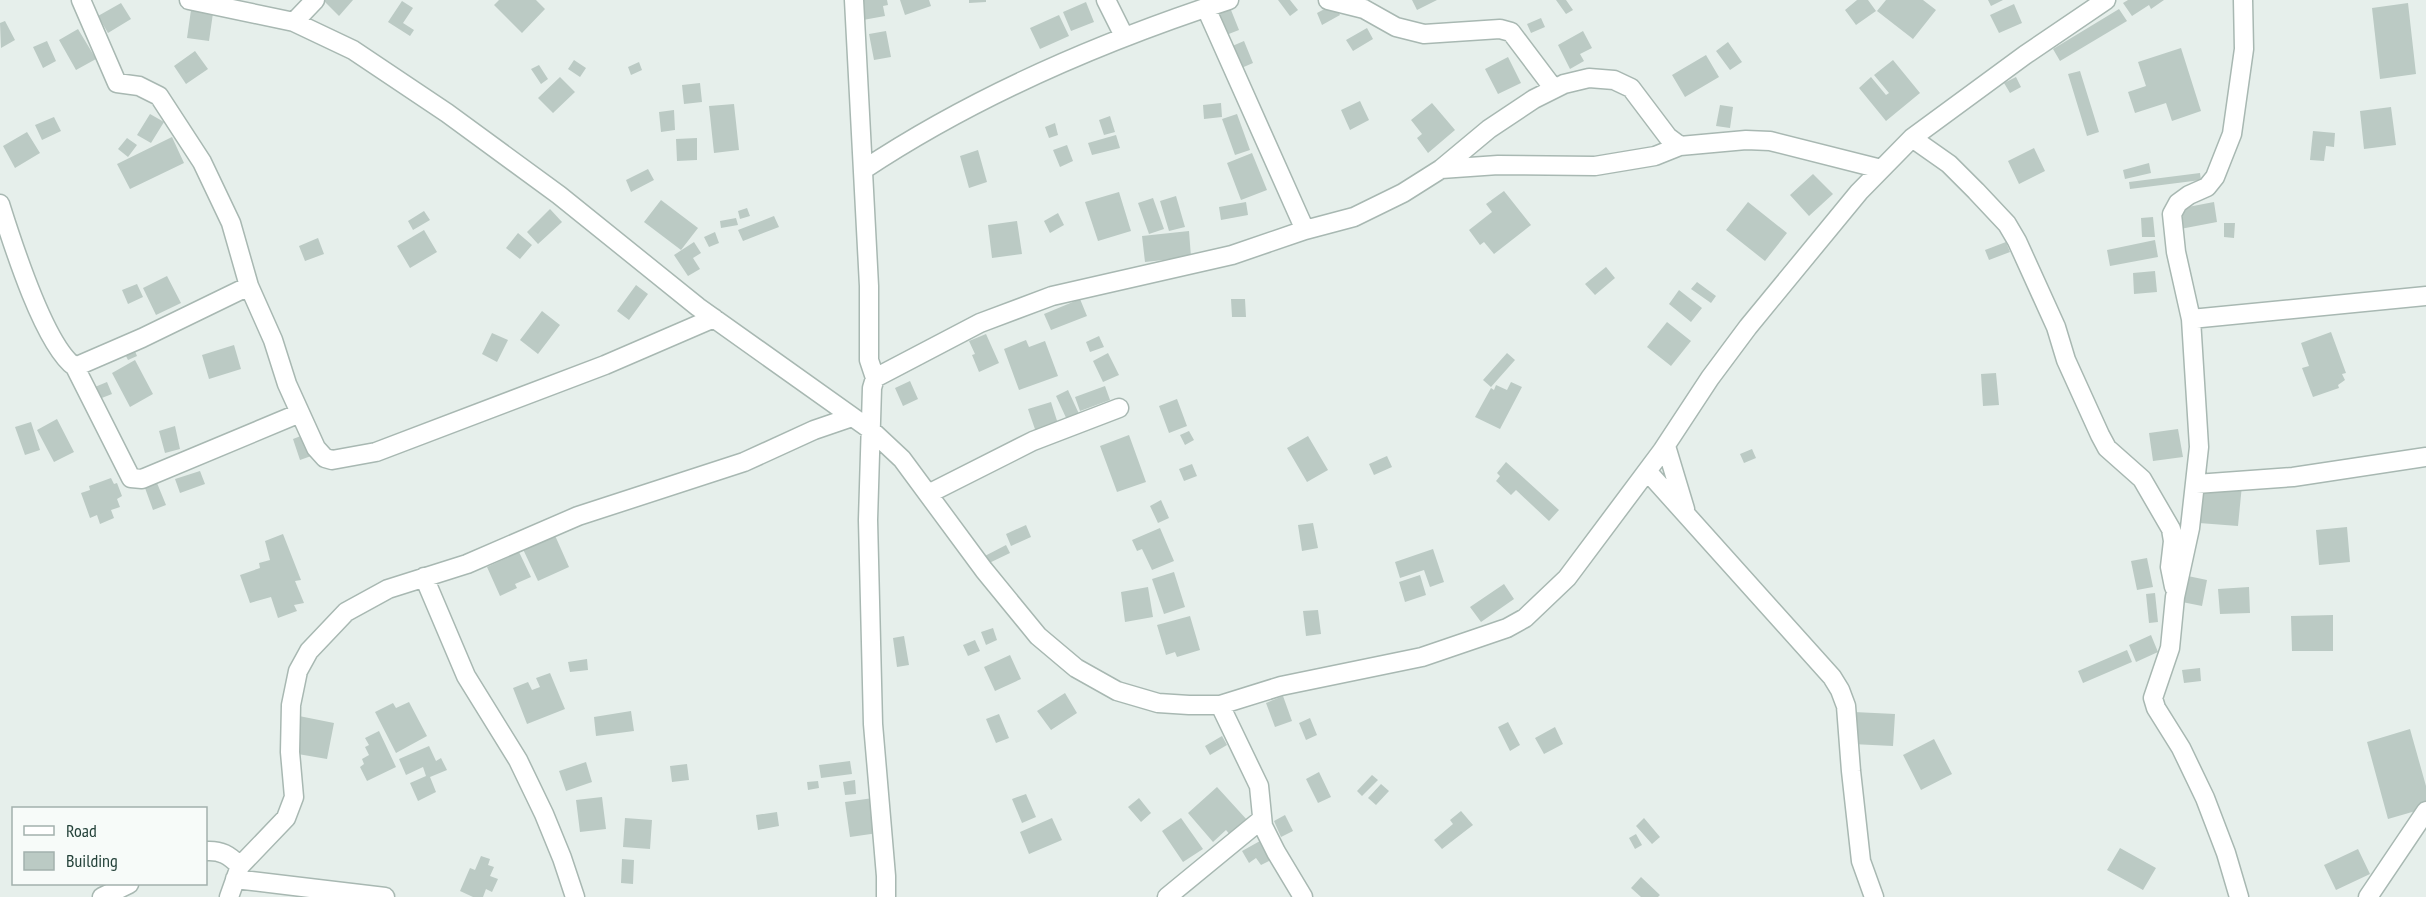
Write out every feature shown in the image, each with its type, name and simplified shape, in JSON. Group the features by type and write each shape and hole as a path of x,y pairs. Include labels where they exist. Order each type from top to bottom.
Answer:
{"street":[{"path":"81,0 117,83 139,86 159,96 202,162 231,223 249,286 273,340 287,384 316,448 325,458 338,460 376,452 605,365 714,318"},
{"path":"189,0 294,22 353,50 447,113 559,195 714,318 871,430 902,459 984,570 1038,636 1076,668 1117,691 1158,703 1220,705 1291,684 1422,657 1507,628 1525,618 1567,578 1666,446 1710,378 1748,327 1852,200 1881,169 1912,138 2025,55 2106,0"},
{"path":"294,22 315,0"},
{"path":"854,0 869,286 869,360 875,378 872,388 868,450 868,520 873,724 886,897"},
{"path":"1106,0 1124,36"},
{"path":"863,170 911,139 1043,70 1124,36 1229,0"},
{"path":"1329,0 1364,9 1396,27 1424,34 1500,29 1511,32 1554,89"},
{"path":"2239,897 2226,853 2205,798 2181,748 2156,708 2153,698 2170,648 2175,597 2190,528 2196,484 2199,417 2191,319 2176,252 2172,214 2178,203 2207,187 2215,177 2232,134 2244,49 2243,0"},
{"path":"1206,8 1305,230"},
{"path":"875,378 980,323 1052,296 1232,255 1305,230 1354,217 1403,193 1441,169 1488,129 1534,99 1554,89 1589,78 1614,80 1631,88 1668,137 1680,146"},
{"path":"1912,138 1949,164 1976,190 2007,224 2017,241 2056,327 2066,360 2103,442 2116,457 2142,479 2170,529 2173,541 2170,567 2175,597"},
{"path":"1441,169 1498,165 1595,166 1645,158 1680,146 1746,140 1770,141 1881,169"},
{"path":"0,204 3,222 42,317 65,358 75,367 131,478 142,479 300,413"},
{"path":"75,367 142,338 249,286"},
{"path":"2191,319 2426,296"},
{"path":"928,494 1033,441 1119,408"},
{"path":"228,897 237,872 286,818 294,797 290,752 291,705 298,671 309,651 346,612 388,589 467,564 578,516 744,462 814,430 852,417"},
{"path":"1666,446 1686,514"},
{"path":"2196,484 2293,477 2426,457"},
{"path":"1647,471 1832,676 1840,690 1846,706 1862,861 1874,897"},
{"path":"424,577 466,676 518,760 544,814 575,897"},
{"path":"1220,705 1259,786 1262,819 1276,852 1303,897"},
{"path":"2368,897 2426,811"},
{"path":"1167,897 1262,819"},
{"path":"207,851 228,854 237,872"},
{"path":"237,872 385,897"},
{"path":"102,897 127,885"}],"building":[{"path":"323,0 353,0 339,16"},
{"path":"499,0 536,0 545,9 522,33 494,5"},
{"path":"859,0 887,0 888,5 883,6 885,16 863,20"},
{"path":"900,0 929,0 931,6 905,15"},
{"path":"969,0 986,0 986,2 969,3"},
{"path":"1278,0 1290,0 1298,10 1290,16"},
{"path":"1412,0 1437,0 1417,10"},
{"path":"1556,0 1566,0 1573,10 1566,14"},
{"path":"1857,0 1868,0 1876,11 1856,25 1845,10"},
{"path":"1886,0 1923,0 1936,10 1913,39 1877,11"},
{"path":"1988,0 2003,0 1991,6"},
{"path":"2128,0 2164,0 2151,9 2149,5 2132,16 2123,3"},
{"path":"402,1 413,8 403,23 414,30 410,36 388,22"},
{"path":"1086,2 1094,22 1071,31 1063,12"},
{"path":"121,3 131,19 108,33 98,16"},
{"path":"2408,3 2416,74 2380,79 2372,8"},
{"path":"1334,4 1340,15 1322,25 1317,13"},
{"path":"2014,4 2022,23 1999,33 1990,15"},
{"path":"1229,5 1239,30 1221,37 1211,13"},
{"path":"2119,9 2127,21 2060,61 2053,49"},
{"path":"191,10 213,13 209,41 187,38"},
{"path":"1059,15 1069,36 1040,49 1030,28"},
{"path":"1541,18 1545,27 1531,33 1527,24"},
{"path":"5,21 15,40 1,48 0,23"},
{"path":"1367,28 1373,39 1353,51 1346,40"},
{"path":"78,29 96,59 76,70 59,40"},
{"path":"886,31 891,57 874,60 869,34"},
{"path":"1583,31 1592,48 1580,54 1584,61 1570,69 1558,45"},
{"path":"47,41 56,61 43,68 33,47"},
{"path":"1244,41 1253,63 1232,72 1223,50"},
{"path":"1728,42 1742,62 1730,70 1716,51"},
{"path":"2181,48 2201,111 2172,121 2166,103 2135,113 2128,92 2146,86 2138,62"},
{"path":"195,51 208,69 186,84 174,66"},
{"path":"1706,55 1719,77 1685,97 1672,75"},
{"path":"1508,57 1521,83 1498,94 1485,69"},
{"path":"574,60 586,68 580,77 568,69"},
{"path":"1893,60 1920,93 1886,121 1859,88 1871,77 1886,95 1889,93 1874,75"},
{"path":"639,62 642,70 631,75 628,67"},
{"path":"539,65 548,79 541,84 531,69"},
{"path":"2080,71 2099,132 2087,136 2068,74"},
{"path":"560,77 575,92 553,113 538,98"},
{"path":"2016,77 2021,87 2010,93 2004,83"},
{"path":"700,83 702,102 684,104 682,85"},
{"path":"1360,101 1369,120 1350,130 1341,110"},
{"path":"1221,103 1222,117 1204,119 1203,105"},
{"path":"1432,103 1455,130 1428,153 1417,138 1422,134 1411,120"},
{"path":"734,104 739,150 714,153 709,106"},
{"path":"1720,105 1733,107 1730,128 1716,126"},
{"path":"2391,107 2396,145 2364,149 2360,111"},
{"path":"674,110 675,130 661,132 659,112"},
{"path":"150,114 164,122 151,143 137,135"},
{"path":"1237,114 1250,150 1235,155 1222,119"},
{"path":"1110,116 1115,132 1104,135 1099,120"},
{"path":"54,117 61,131 42,140 35,125"},
{"path":"1055,123 1058,135 1049,138 1045,127"},
{"path":"2313,131 2335,133 2334,147 2326,146 2324,161 2310,160"},
{"path":"27,132 40,153 15,168 3,146"},
{"path":"1116,135 1120,148 1092,155 1088,143"},
{"path":"172,137 184,163 130,189 117,164"},
{"path":"127,138 137,145 128,157 118,149"},
{"path":"697,138 697,160 677,161 676,139"},
{"path":"1067,145 1073,161 1060,167 1053,150"},
{"path":"2034,148 2045,171 2019,184 2008,161"},
{"path":"978,150 987,182 969,188 960,156"},
{"path":"1252,153 1267,190 1241,200 1227,163"},
{"path":"2149,163 2151,173 2125,179 2123,170"},
{"path":"648,169 654,180 631,192 626,180"},
{"path":"2200,173 2201,180 2130,189 2129,182"},
{"path":"1813,174 1833,194 1809,216 1790,195"},
{"path":"1504,191 1531,225 1494,254 1484,242 1480,245 1469,230 1492,212 1486,204"},
{"path":"1119,192 1131,231 1098,241 1085,202"},
{"path":"1176,196 1185,227 1169,231 1160,201"},
{"path":"1153,198 1164,229 1149,234 1138,203"},
{"path":"661,200 698,228 681,250 644,222"},
{"path":"1246,202 1248,215 1221,220 1219,207"},
{"path":"1748,202 1787,233 1765,261 1726,230"},
{"path":"2214,202 2217,222 2175,230 2172,210"},
{"path":"747,208 750,216 740,219 738,211"},
{"path":"550,209 562,222 538,244 527,232"},
{"path":"424,211 430,220 413,230 408,221"},
{"path":"1058,213 1064,225 1050,233 1044,221"},
{"path":"774,216 779,227 743,241 738,230"},
{"path":"2153,217 2155,237 2142,237 2141,218"},
{"path":"736,218 738,225 721,228 720,221"},
{"path":"1017,221 1022,254 992,258 988,225"},
{"path":"2224,223 2235,223 2234,238 2224,237"},
{"path":"424,230 437,252 410,268 397,246"},
{"path":"1189,231 1191,257 1145,262 1142,236"},
{"path":"715,232 719,243 709,247 704,237"},
{"path":"518,233 532,245 520,259 506,248"},
{"path":"318,238 324,254 305,261 299,246"},
{"path":"2155,240 2158,257 2110,266 2107,250"},
{"path":"694,242 701,253 693,258 700,269 688,276 674,255"},
{"path":"2006,242 2010,252 1989,260 1985,250"},
{"path":"1606,267 1615,278 1595,295 1585,284"},
{"path":"2155,271 2157,292 2134,294 2133,273"},
{"path":"167,276 181,303 156,315 143,288"},
{"path":"1697,282 1716,296 1711,303 1691,289"},
{"path":"137,284 143,297 128,304 122,290"},
{"path":"636,285 648,294 629,320 617,311"},
{"path":"1679,290 1702,308 1691,322 1669,304"},
{"path":"1080,299 1087,316 1051,330 1044,314"},
{"path":"1231,299 1245,299 1246,317 1232,317"},
{"path":"542,311 560,325 538,354 520,340"},
{"path":"1667,322 1691,341 1671,366 1647,347"},
{"path":"2331,332 2346,373 2342,374 2345,380 2338,385 2339,388 2313,397 2302,368 2309,366 2301,343"},
{"path":"492,333 508,340 497,362 482,354"},
{"path":"986,334 999,363 979,372 969,341"},
{"path":"1099,336 1104,347 1090,352 1086,342"},
{"path":"1026,340 1029,347 1045,341 1058,376 1019,390 1004,349"},
{"path":"132,344 137,356 128,360 122,348"},
{"path":"234,345 241,369 209,379 202,355"},
{"path":"1108,353 1119,375 1103,382 1093,361"},
{"path":"1507,353 1515,360 1491,387 1483,380"},
{"path":"135,360 153,394 130,407 112,373"},
{"path":"1996,373 1999,405 1983,406 1981,374"},
{"path":"910,381 918,399 903,406 895,388"},
{"path":"107,382 112,394 94,401 90,389"},
{"path":"1511,382 1522,387 1500,429 1475,417 1491,388 1494,390 1496,385 1507,390"},
{"path":"1105,386 1110,400 1080,411 1075,397"},
{"path":"1068,390 1080,416 1068,422 1056,396"},
{"path":"1177,399 1187,426 1169,433 1159,406"},
{"path":"1051,402 1059,427 1037,435 1028,409"},
{"path":"57,419 74,452 54,462 37,430"},
{"path":"31,422 40,450 25,455 15,427"},
{"path":"175,426 180,449 165,453 159,431"},
{"path":"2178,429 2183,457 2153,461 2149,433"},
{"path":"1189,431 1194,440 1185,445 1180,435"},
{"path":"306,434 314,455 300,460 293,439"},
{"path":"1129,435 1146,482 1117,492 1100,446"},
{"path":"1308,436 1328,470 1307,482 1287,448"},
{"path":"1752,449 1756,458 1744,463 1740,454"},
{"path":"1387,456 1392,467 1374,475 1369,464"},
{"path":"1506,462 1559,510 1549,521 1516,490 1511,495 1496,481 1500,476 1497,473"},
{"path":"1192,464 1197,476 1184,481 1179,469"},
{"path":"200,471 205,484 180,493 175,479"},
{"path":"111,478 114,484 117,483 122,496 117,499 120,507 111,510 114,518 100,524 97,515 90,518 81,493 90,490 89,486"},
{"path":"2203,481 2242,485 2238,526 2199,523"},
{"path":"157,483 166,505 153,510 145,488"},
{"path":"1161,500 1169,518 1158,523 1150,506"},
{"path":"1313,523 1318,548 1302,551 1298,525"},
{"path":"1026,525 1031,537 1011,546 1006,534"},
{"path":"2347,527 2350,562 2319,565 2316,530"},
{"path":"1160,528 1174,561 1152,570 1142,549 1137,551 1132,540"},
{"path":"553,531 569,567 538,581 521,545"},
{"path":"283,534 301,580 295,581 304,603 294,605 297,611 278,618 271,597 250,603 240,575 260,568 259,563 270,560 265,541"},
{"path":"1006,545 1010,553 985,565 981,558"},
{"path":"1433,549 1444,582 1430,587 1424,570 1400,578 1395,562"},
{"path":"519,552 531,577 515,584 517,588 500,596 487,567"},
{"path":"2147,558 2153,587 2137,590 2131,561"},
{"path":"1174,572 1185,607 1164,614 1152,579"},
{"path":"1420,575 1426,595 1405,602 1399,582"},
{"path":"2183,575 2207,580 2202,606 2177,601"},
{"path":"1504,584 1514,599 1481,622 1470,607"},
{"path":"1148,587 1153,617 1125,622 1121,592"},
{"path":"2249,587 2250,613 2220,614 2218,589"},
{"path":"2155,593 2158,622 2149,623 2146,594"},
{"path":"1318,610 1321,634 1306,636 1303,611"},
{"path":"2333,615 2333,651 2292,651 2291,616"},
{"path":"1190,616 1200,650 1177,657 1175,652 1166,655 1157,625"},
{"path":"993,628 997,640 986,645 981,632"},
{"path":"2151,635 2158,652 2136,662 2129,645"},
{"path":"904,636 909,665 897,667 893,638"},
{"path":"975,640 980,651 968,656 963,645"},
{"path":"2127,650 2132,662 2083,683 2078,671"},
{"path":"1010,655 1021,679 995,691 984,667"},
{"path":"587,659 588,670 570,672 568,662"},
{"path":"2200,668 2201,681 2184,683 2182,670"},
{"path":"550,673 565,709 527,724 513,688 528,682 532,690 540,687 536,678"},
{"path":"1065,693 1077,713 1051,730 1037,711"},
{"path":"1283,696 1292,721 1275,727 1266,703"},
{"path":"409,702 427,736 396,753 375,712 393,703 396,708"},
{"path":"631,711 634,731 596,736 594,717"},
{"path":"1854,712 1895,714 1893,746 1852,744"},
{"path":"999,714 1009,738 996,743 986,719"},
{"path":"299,716 334,723 327,759 292,753"},
{"path":"1310,718 1317,735 1306,740 1299,723"},
{"path":"1508,722 1520,745 1510,751 1498,727"},
{"path":"1555,727 1563,744 1544,754 1535,738"},
{"path":"2410,729 2426,786 2426,808 2388,819 2367,742"},
{"path":"379,731 396,767 367,781 360,767 364,764 362,759 369,755 365,747 369,745 365,738"},
{"path":"1222,736 1227,745 1210,755 1205,746"},
{"path":"1934,739 1952,774 1921,790 1903,755"},
{"path":"429,746 436,761 441,758 447,770 430,777 436,792 418,801 410,783 426,776 423,767 406,775 399,759"},
{"path":"850,761 852,774 821,778 819,765"},
{"path":"586,762 592,782 566,791 559,771"},
{"path":"687,764 689,780 672,782 670,766"},
{"path":"1319,772 1331,797 1318,803 1306,779"},
{"path":"1372,775 1378,780 1362,796 1357,791"},
{"path":"855,780 856,794 845,795 843,782"},
{"path":"818,781 819,788 808,790 807,782"},
{"path":"1381,784 1389,791 1376,805 1368,798"},
{"path":"1217,787 1248,821 1231,836 1226,830 1213,842 1188,813"},
{"path":"1026,794 1036,817 1022,823 1012,799"},
{"path":"602,797 606,829 580,832 576,800"},
{"path":"873,798 878,833 850,837 845,802"},
{"path":"1139,798 1151,813 1141,822 1128,807"},
{"path":"1461,811 1473,825 1442,849 1434,840 1453,824 1450,820"},
{"path":"777,812 779,826 758,830 756,815"},
{"path":"1285,815 1293,831 1281,837 1274,821"},
{"path":"625,818 652,820 650,849 623,847"},
{"path":"1052,818 1062,840 1029,854 1020,832"},
{"path":"1181,818 1203,849 1183,862 1162,831"},
{"path":"1644,818 1660,837 1652,844 1636,826"},
{"path":"1636,834 1642,845 1635,849 1629,838"},
{"path":"1260,841 1271,860 1261,865 1256,858 1249,863 1242,851"},
{"path":"2120,848 2156,868 2143,890 2107,870"},
{"path":"2358,849 2370,874 2336,890 2324,865"},
{"path":"481,856 490,859 488,865 494,867 490,876 498,879 492,892 486,889 483,897 473,897 460,891 470,868 475,870"},
{"path":"622,859 634,860 633,884 621,883"},
{"path":"1641,877 1660,895 1658,897 1641,897 1631,888"}]}
